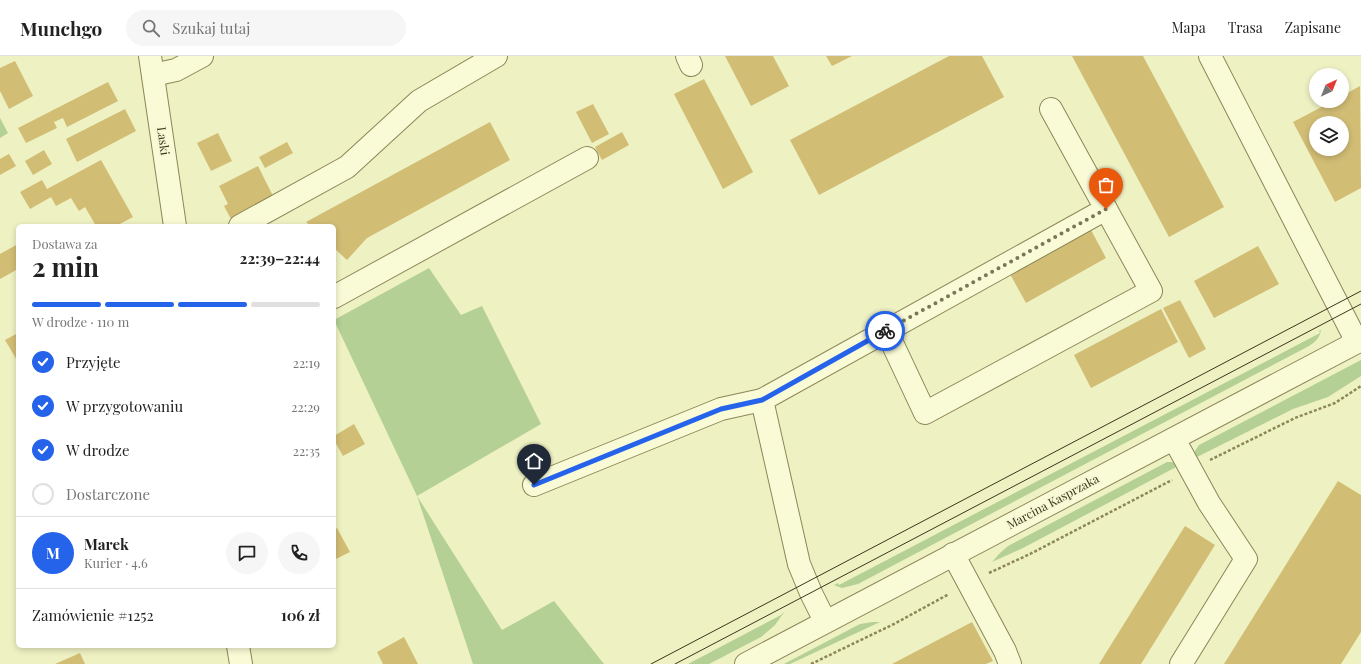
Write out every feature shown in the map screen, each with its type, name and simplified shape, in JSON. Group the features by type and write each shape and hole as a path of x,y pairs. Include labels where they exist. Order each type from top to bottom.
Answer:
{"street":[{"path":"151,66 176,70 202,56"},
{"path":"244,224 347,167 419,101 496,56"},
{"path":"1210,56 1359,341"},
{"name":"Laski","path":"151,66 175,224"},
{"path":"886,330 926,413 1151,291 1050,109"},
{"path":"336,296 588,158"},
{"path":"534,485 721,409 762,400 1106,209"},
{"name":"Marcina Kasprzaka","path":"746,664 825,621 1359,341"},
{"path":"762,400 799,564 825,621"},
{"path":"1174,438 1209,503 1246,559 1181,664"},
{"path":"953,554 1005,651 1010,664"},
{"path":"238,648 241,664"}],"path":[{"path":"811,664 894,624 968,584 1011,563"}],"green space":[{"path":"0,118 8,133 0,138"},
{"path":"429,268 461,315 482,306 541,424 417,496 336,324 336,319"},
{"path":"1321,330 1320,335 1317,340 1309,346 858,584 842,588 834,585 838,583 839,585 1320,333 1319,331"},
{"path":"1361,360 1361,376 1328,397 1293,409 1195,458 1195,451 1199,445"},
{"path":"1167,462 1172,462 1178,466 1023,548 992,562 1008,546"},
{"path":"417,496 502,630 554,601 604,664 473,664"},
{"path":"785,611 775,625 761,637 709,664 688,664 781,615"},
{"path":"880,622 790,664 784,664 860,624"}],"building":[{"path":"725,56 773,56 789,86 751,106"},
{"path":"826,56 852,56 832,66"},
{"path":"949,56 982,56 1004,97 819,195 790,140"},
{"path":"1072,56 1143,56 1224,207 1169,237"},
{"path":"15,61 33,96 9,109 0,91 0,68"},
{"path":"704,79 753,172 723,189 674,94"},
{"path":"108,82 118,101 67,127 63,118 54,122 57,128 26,143 18,128"},
{"path":"1360,86 1361,188 1335,202 1311,156 1349,156 1349,116 1309,116 1309,152 1293,122 1320,108 1349,108 1349,92"},
{"path":"593,104 609,134 592,143 576,112"},
{"path":"125,109 136,131 77,162 66,139"},
{"path":"490,122 510,160 367,238 347,260 336,250 336,224 308,224 306,222"},
{"path":"622,132 629,145 602,160 595,147"},
{"path":"218,133 232,161 211,171 197,143"},
{"path":"287,142 293,153 265,168 259,157"},
{"path":"44,150 52,164 33,175 25,161"},
{"path":"9,154 16,166 0,175 0,159"},
{"path":"101,160 133,217 120,224 95,224 85,207 79,211 71,198 56,206 51,197 30,209 20,192 42,180 47,189"},
{"path":"258,166 273,196 231,219 224,206 228,204 219,186"},
{"path":"1091,230 1106,258 1026,303 1010,274"},
{"path":"16,245 16,270 0,279 0,254"},
{"path":"1258,246 1279,284 1214,318 1194,281"},
{"path":"1180,300 1206,349 1189,358 1163,308"},
{"path":"1161,309 1178,342 1091,388 1074,355"},
{"path":"16,334 16,359 5,340"},
{"path":"354,424 365,444 343,456 336,444 336,435"},
{"path":"1338,481 1361,495 1361,632 1341,664 1224,664"},
{"path":"1185,526 1215,545 1141,664 1099,664"},
{"path":"337,528 350,552 336,559"},
{"path":"972,622 993,661 986,664 892,664"},
{"path":"404,637 418,664 383,664 377,652"},
{"path":"80,653 85,664 55,664"}],"tram line":[{"path":"651,664 1361,291"},
{"path":"675,664 1361,304"}],"way so far":[{"path":"885,331 1106,209"}],"route":[{"path":"534,485 721,409 762,400 885,331"}]}
